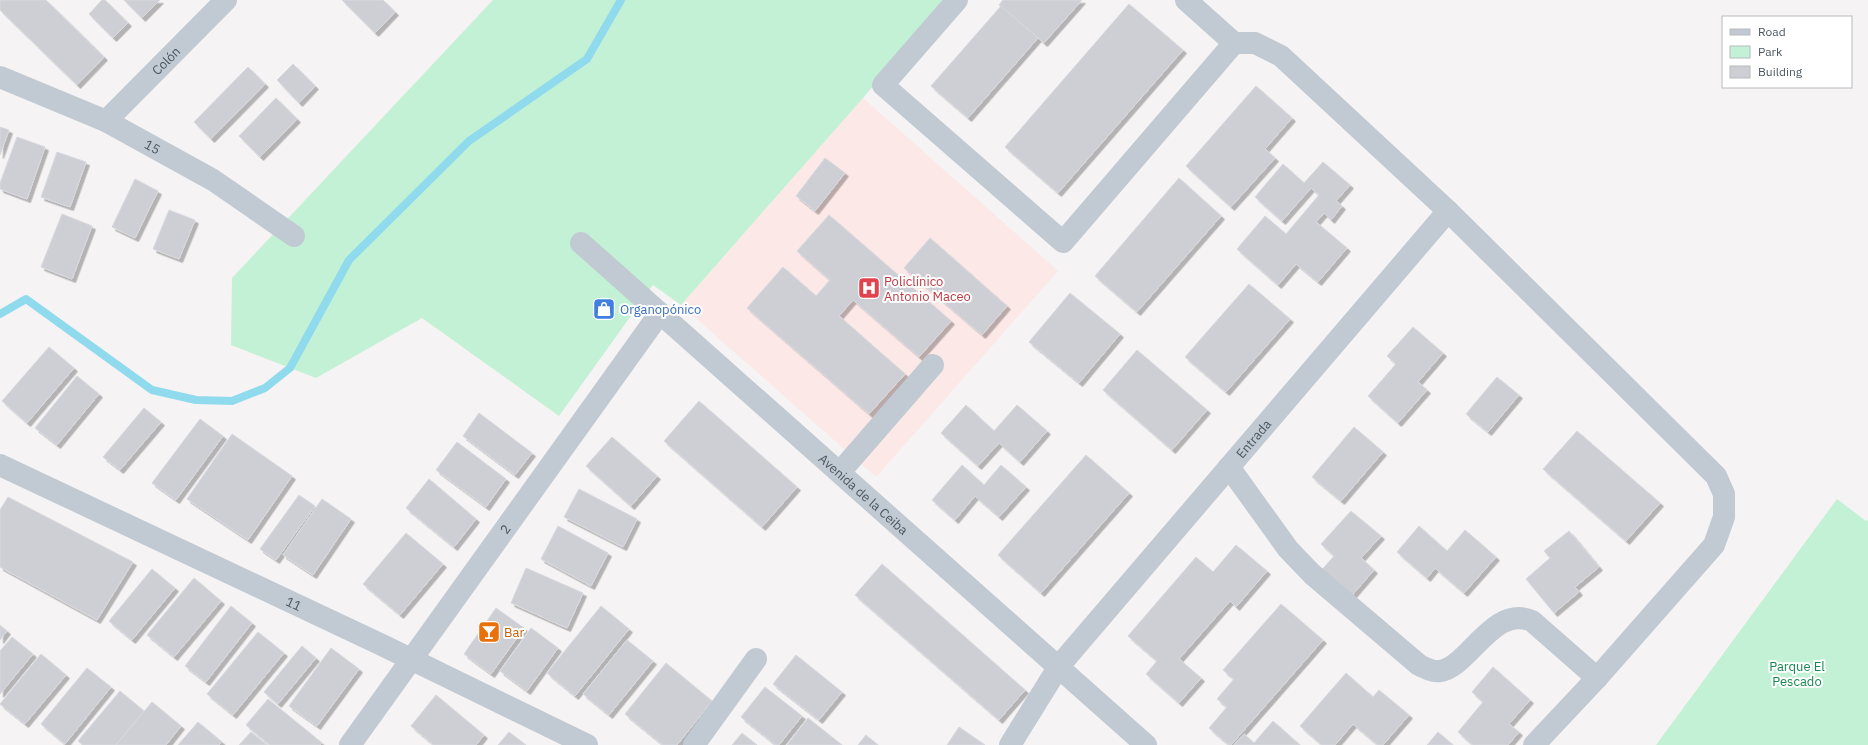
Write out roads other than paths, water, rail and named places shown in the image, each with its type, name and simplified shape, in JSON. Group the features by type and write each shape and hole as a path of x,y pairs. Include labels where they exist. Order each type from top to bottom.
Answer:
{"street":[{"name":"Colón","path":"106,121 226,0"},
{"path":"956,0 883,85 1062,242 1234,43"},
{"path":"1186,0 1234,43 1255,42 1280,56 1448,211 1716,476 1724,494 1724,517 1714,545 1597,678 1534,745"},
{"name":"15","path":"0,77 106,121 213,180 294,236"},
{"name":"Entrada","path":"1010,745 1058,666 1448,211"},
{"name":"Avenida de la Ceiba","path":"581,243 1146,745"},
{"name":"2","path":"350,745 660,313"},
{"path":"840,472 933,365"},
{"name":"11","path":"0,465 382,645 410,660 587,745"},
{"path":"1229,467 1288,548 1312,574 1420,665 1439,672 1451,668 1484,636 1504,622 1514,618 1524,617 1532,621 1597,678"},
{"path":"694,745 756,659"}],"waterway":[{"path":"0,314 26,299 152,390 196,400 232,401 265,388 290,368 349,260 469,141 587,59 621,0"}],"place":[{"name":"Policlínico Antonio Maceo","path":"869,288"},
{"name":"Organopónico","path":"604,309"},
{"name":"Bar","path":"489,632"}],"park label":[{"name":"Parque El Pescado","path":"1797,674"}]}
